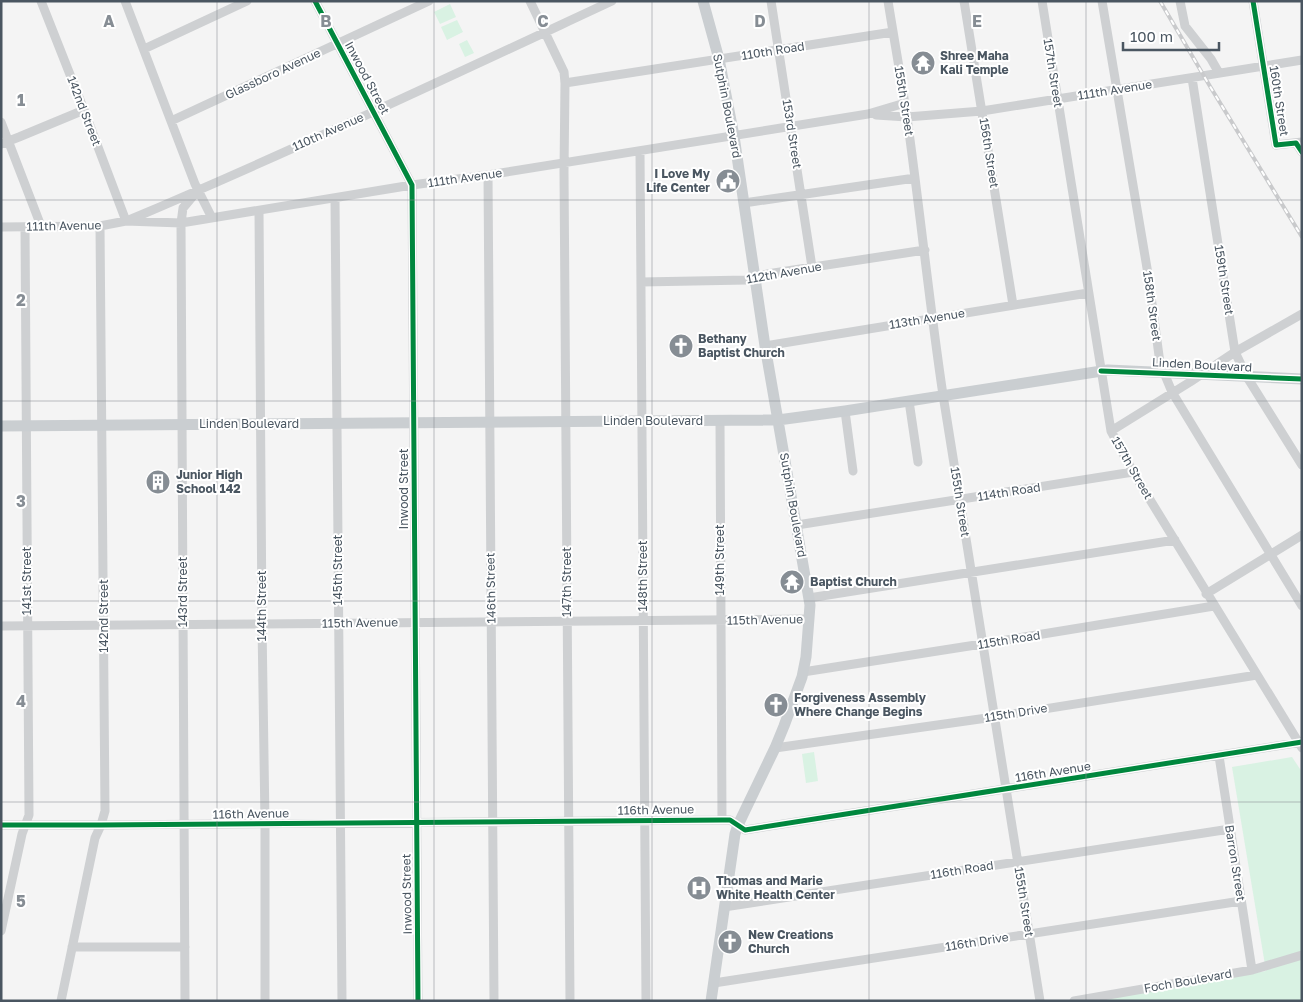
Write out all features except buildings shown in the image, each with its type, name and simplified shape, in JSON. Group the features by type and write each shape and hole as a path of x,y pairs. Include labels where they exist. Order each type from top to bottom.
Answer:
{"main road":[{"name":"Sutphin Boulevard","path":"702,1 719,59 734,136 765,346 810,598 803,672 775,748 735,834 711,1001"},
{"name":"Linden Boulevard","path":"1,426 778,420 1111,370 1302,379"}],"street":[{"name":"142nd Street","path":"41,1 126,221"},
{"path":"125,1 198,190 212,218"},
{"path":"144,49 230,5 248,1"},
{"name":"Inwood Street","path":"315,1 412,185 418,1001"},
{"name":"Glassboro Avenue","path":"171,120 430,1"},
{"name":"147th Street","path":"530,1 564,72 570,1001"},
{"name":"110th Avenue","path":"126,221 374,111 612,1"},
{"name":"153rd Street","path":"771,1 812,267"},
{"name":"155th Street","path":"888,1 907,117 943,395 1040,1001"},
{"name":"156th Street","path":"964,1 1013,305"},
{"name":"157th Street","path":"1042,1 1111,431 1133,472 1206,594 1301,744"},
{"name":"158th Street","path":"1102,1 1148,274 1160,363 1172,392 1302,606"},
{"path":"1180,1 1185,26 1211,59 1219,73"},
{"name":"160th Street","path":"1253,1 1276,145 1299,142"},
{"name":"110th Road","path":"564,83 893,32"},
{"name":"111th Avenue","path":"868,114 907,117 982,111 1302,60"},
{"name":"159th Street","path":"1192,78 1235,352 1247,377 1302,466"},
{"name":"111th Avenue","path":"1,227 100,226 126,221 180,223 412,185 488,175 791,127 868,114 905,104"},
{"path":"5,142 84,110"},
{"path":"1,122 5,142 41,226"},
{"path":"1299,142 1302,152"},
{"name":"148th Street","path":"640,151 646,1001"},
{"name":"146th Street","path":"488,175 494,1001"},
{"path":"744,204 915,178"},
{"name":"143rd Street","path":"185,1001 180,223 183,208 198,190"},
{"name":"145th Street","path":"335,199 342,1001"},
{"name":"144th Street","path":"259,211 265,1001"},
{"name":"141st Street","path":"1,931 21,839 29,816 25,226"},
{"name":"142nd Street","path":"61,1001 95,838 105,812 100,226"},
{"name":"112th Avenue","path":"641,282 741,280 768,274 925,250"},
{"name":"113th Avenue","path":"765,346 1088,293"},
{"path":"1111,431 1235,352 1300,319"},
{"path":"909,401 918,462"},
{"path":"845,411 853,471"},
{"name":"149th Street","path":"720,421 722,820"},
{"name":"114th Road","path":"797,525 1133,472"},
{"path":"1206,594 1302,535"},
{"name":"115th Avenue","path":"810,598 1175,540"},
{"name":"115th Road","path":"803,672 1214,606"},
{"name":"115th Avenue","path":"1,626 809,619"},
{"name":"115th Drive","path":"775,748 994,717 1257,675"},
{"name":"116th Avenue","path":"1,825 730,820 745,830 1301,744"},
{"name":"Barron Street","path":"1219,756 1252,970"},
{"name":"116th Road","path":"724,907 1230,829"},
{"name":"116th Drive","path":"714,983 1241,901"},
{"path":"72,948 185,946"},
{"name":"Foch Boulevard","path":"1074,1001 1252,970 1302,955"}],"green space":[{"path":"450,4 456,17 440,24 434,12"},
{"path":"457,20 463,32 447,40 441,27"},
{"path":"467,40 474,53 465,57 459,44"},
{"path":"814,752 818,781 806,783 802,754"},
{"path":"1292,757 1302,772 1302,1001 1091,1001 1266,971 1232,767"}],"railway":[{"path":"1160,1 1302,237"}],"cycle path":[{"path":"315,1 412,185 418,1001"},
{"path":"1253,1 1276,145 1296,143 1302,152"},
{"path":"1101,371 1302,379"},
{"path":"1,825 730,820 745,830 1302,742"}],"place":[{"name":"Shree Maha Kali Temple","path":"923,63"},
{"name":"I Love My Life Center","path":"728,181"},
{"name":"Bethany Baptist Church","path":"681,346"},
{"name":"Junior High School 142","path":"158,482"},
{"name":"Baptist Church","path":"792,582"},
{"name":"Forgiveness Assembly Where Change Begins","path":"776,705"},
{"name":"Thomas and Marie White Health Center","path":"699,888"},
{"name":"New Creations Church","path":"730,942"}]}
